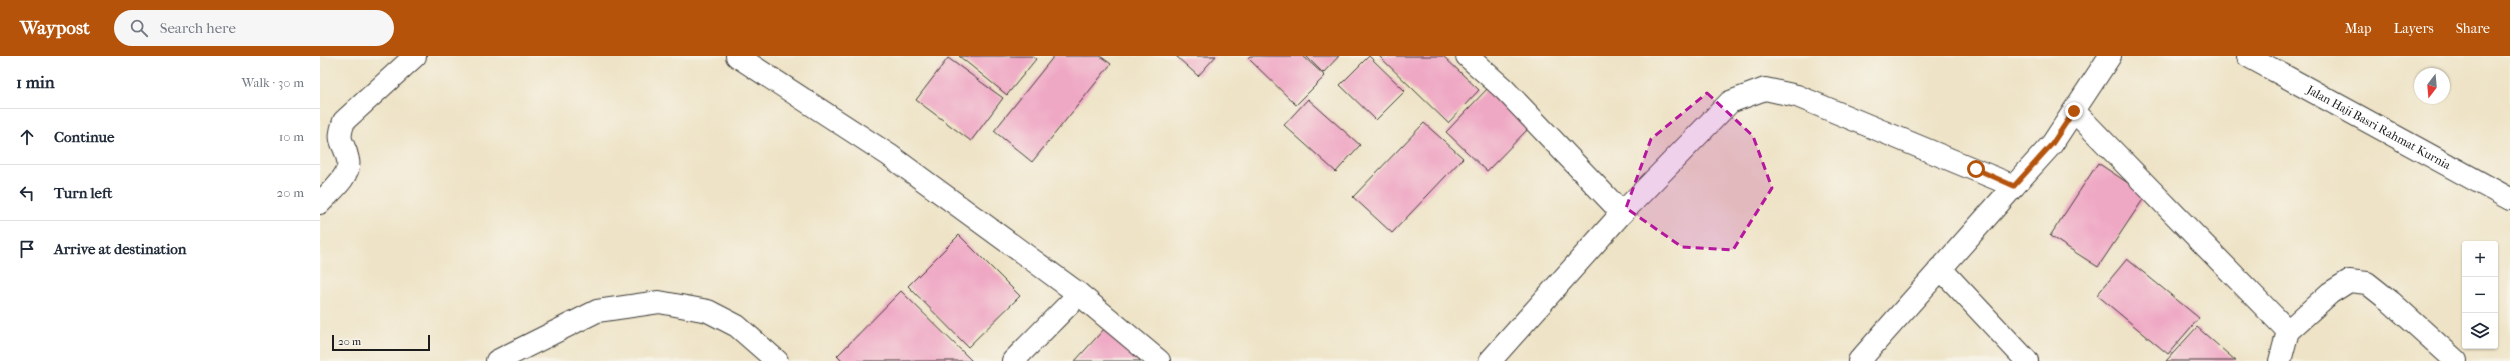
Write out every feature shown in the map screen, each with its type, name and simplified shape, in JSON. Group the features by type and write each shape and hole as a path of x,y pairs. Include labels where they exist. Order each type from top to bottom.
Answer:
{"street":[{"path":"320,203 347,170 349,161 339,136 344,121 415,56"},
{"path":"736,56 889,155 1079,294 1159,361"},
{"path":"1467,56 1505,90 1622,213"},
{"path":"1859,361 1940,268 2052,144 2110,56"},
{"name":"Jalan Haji Basri Rahmat Kurnia","path":"2248,56 2510,198"},
{"path":"1490,361 1622,213 1730,102 1765,89 1797,96 2014,186"},
{"path":"2074,111 2288,331"},
{"path":"1940,268 2026,361"},
{"path":"2280,361 2288,331 2330,293 2349,281 2367,283 2391,302 2456,361"},
{"path":"1014,361 1079,294"},
{"path":"496,361 597,311 659,302 708,311 737,326 778,361"}],"highlighted area":[{"path":"1707,93 1753,136 1772,188 1733,250 1682,247 1626,208 1651,139"}],"building":[{"path":"959,56 1032,56 1036,59 1007,95"},
{"path":"1054,56 1100,56 1111,64 1032,162 994,131"},
{"path":"1176,56 1216,56 1198,76"},
{"path":"1250,56 1303,56 1325,76 1296,105 1248,58"},
{"path":"1306,56 1339,56 1323,73"},
{"path":"1369,56 1405,91 1376,120 1340,85"},
{"path":"1379,56 1443,56 1479,90 1448,123"},
{"path":"948,58 1003,98 971,141 916,100"},
{"path":"1489,87 1530,127 1487,171 1446,132"},
{"path":"1308,99 1360,145 1336,172 1284,125"},
{"path":"1424,123 1463,158 1392,233 1353,197"},
{"path":"2098,163 2146,195 2098,267 2050,236"},
{"path":"959,235 1020,296 968,347 908,286"},
{"path":"2127,259 2199,318 2168,354 2097,295"},
{"path":"901,291 972,361 842,361 837,356"},
{"path":"1106,327 1144,361 1075,361"},
{"path":"2197,327 2236,361 2166,361"}],"route":[{"path":"1976,169 2014,186 2052,144 2074,111"}]}
